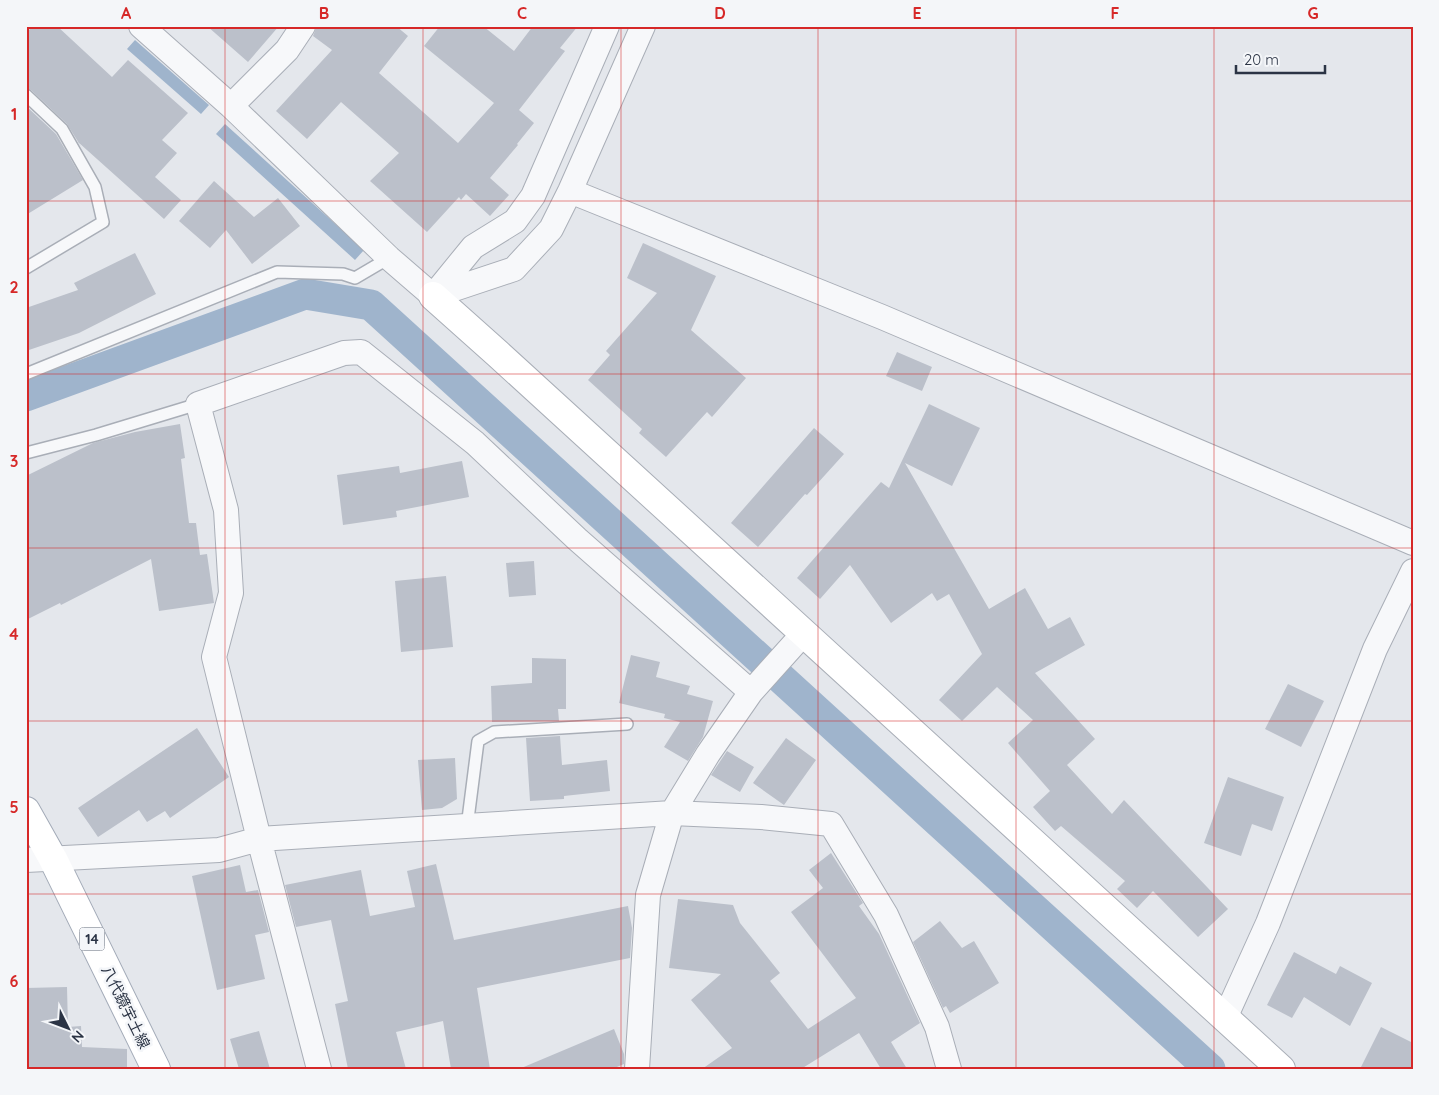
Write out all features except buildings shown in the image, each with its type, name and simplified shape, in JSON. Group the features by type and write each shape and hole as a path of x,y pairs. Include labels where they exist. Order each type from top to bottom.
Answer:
{"street":[{"path":"142,26 231,106 389,258 498,354 1281,1069"},
{"path":"231,106 287,50 304,26"},
{"path":"433,296 473,247 515,222 533,196 607,26"},
{"path":"433,296 514,269 551,229 570,191 643,26"},
{"path":"570,191 882,317 1413,543"},
{"path":"319,1069 258,839 214,657 231,592 226,510 198,404 344,353 361,352 474,443 578,539 752,692"},
{"path":"1225,1018 1268,924 1376,649 1413,571"},
{"path":"636,1069 648,895 672,813 708,754 752,692 803,634"},
{"name":"八代鏡宇土線","path":"26,811 53,859 156,1069"},
{"path":"26,860 219,850 258,839 672,813 762,816 831,824 886,915 937,1027 949,1069"}],"lane":[{"path":"26,95 62,129 95,187 103,222 26,268"},
{"path":"26,374 277,272 344,274 355,278 389,258"},
{"path":"26,453 96,436 198,404"},
{"path":"467,827 478,741 494,732 627,724"}],"water":[{"path":"135,40 209,105 201,114 127,49"},
{"path":"225,124 364,250 355,260 216,134"}],"waterway":[{"path":"26,396 305,294 371,305 1210,1069"}]}
